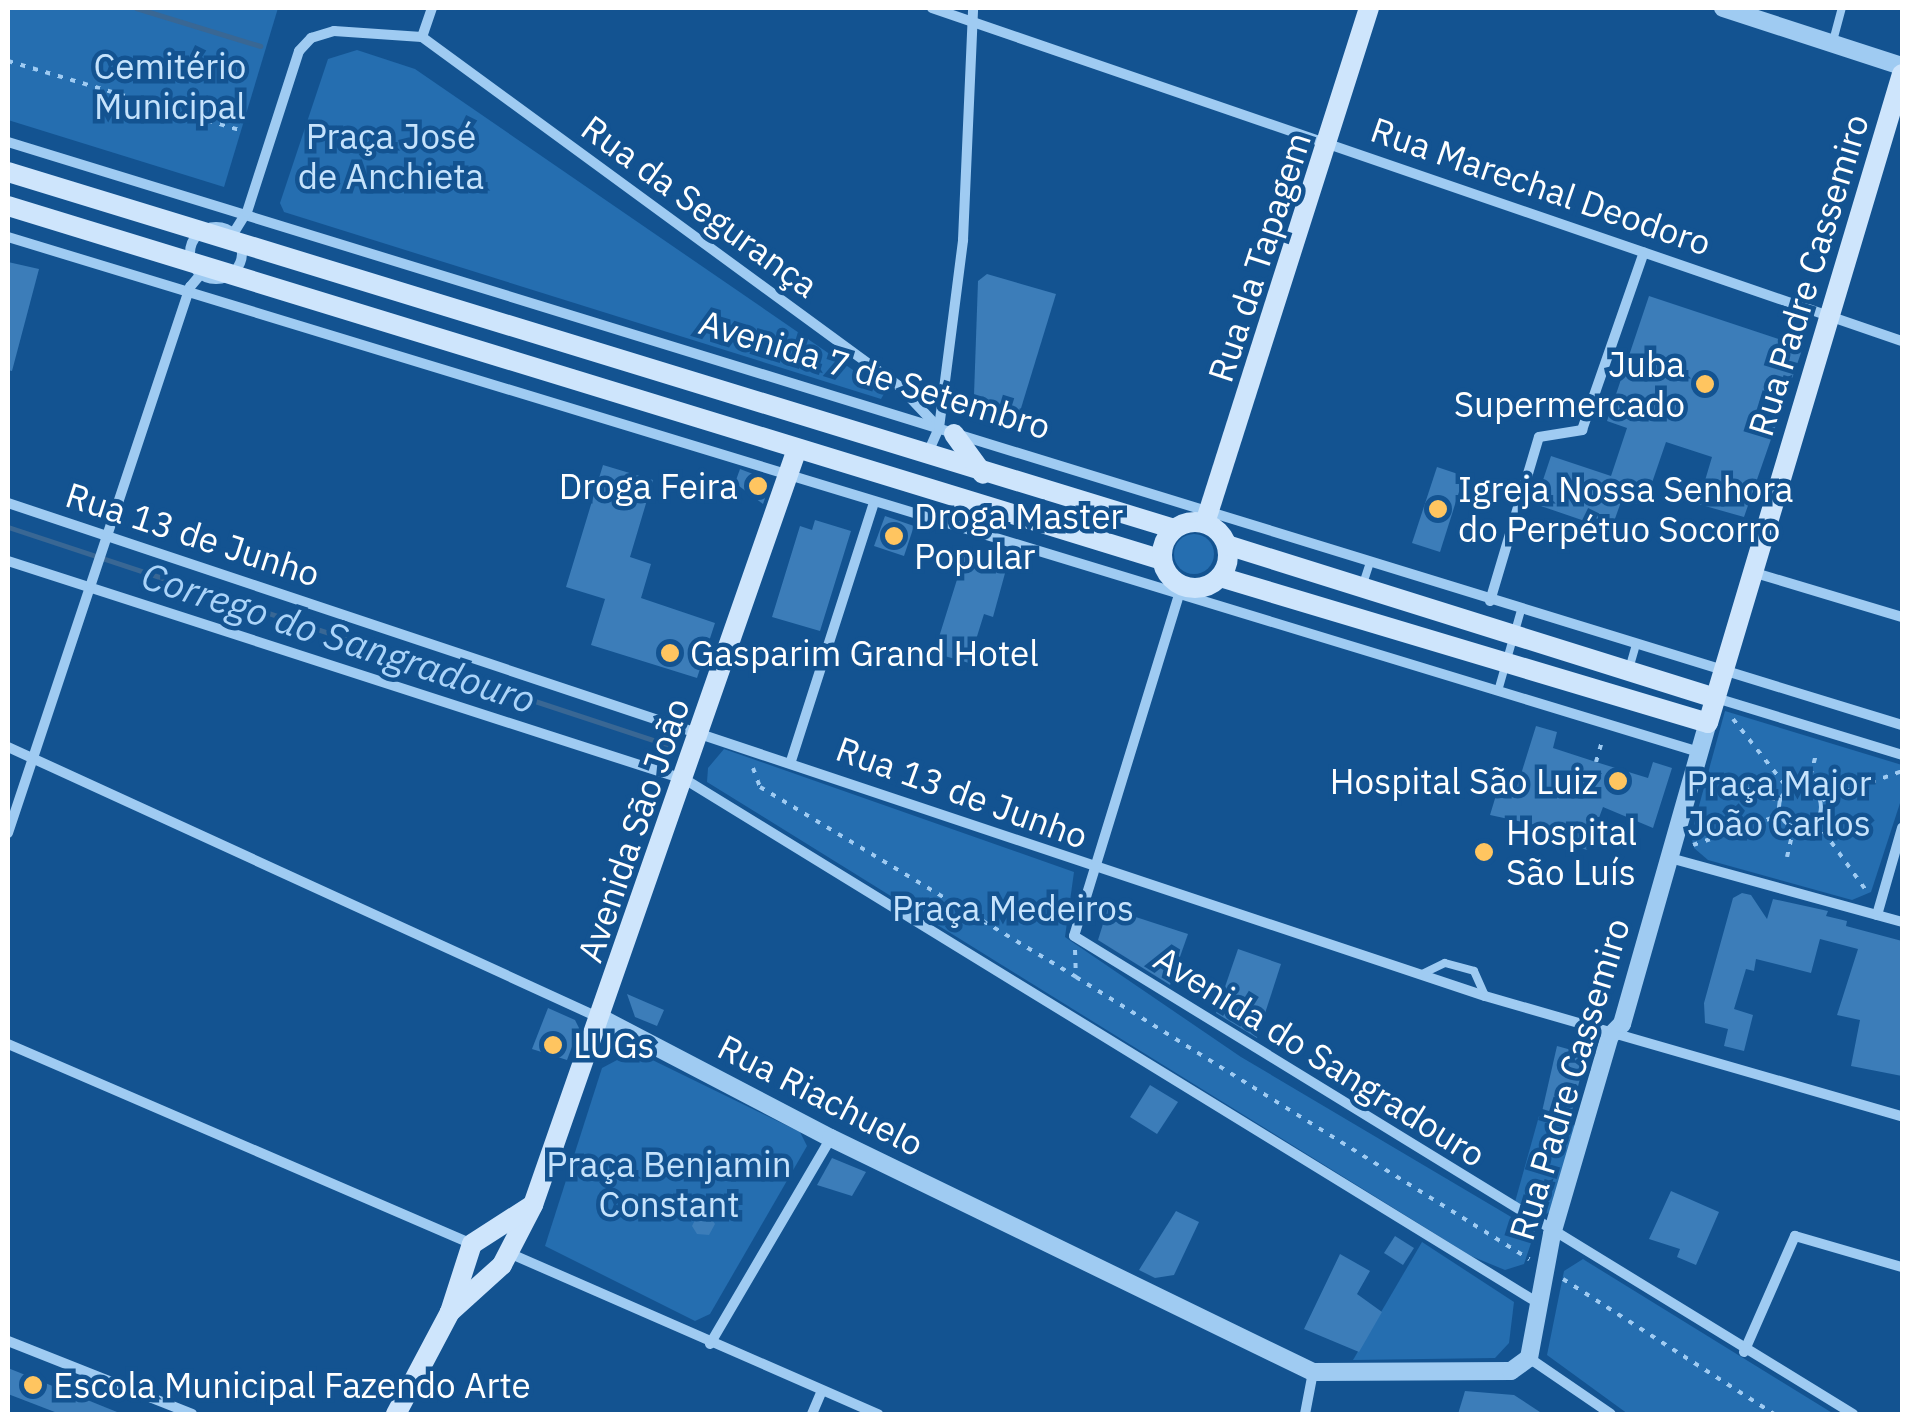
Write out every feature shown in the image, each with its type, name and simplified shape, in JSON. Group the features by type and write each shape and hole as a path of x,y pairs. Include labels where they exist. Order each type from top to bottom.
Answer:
{"main road":[{"name":"Rua da Tapagem","path":"1209,518 1331,140 1369,8"},
{"name":"Rua Padre Cassemiro","path":"1708,723 1723,704 1722,671 1902,74"},
{"name":"Avenida 7 de Setembro","path":"8,172 202,231 236,237 926,458 1174,529"},
{"path":"8,206 196,268 231,274 459,342 1162,560 1182,591 1202,587 1220,576 1227,545"},
{"path":"946,431 983,474"},
{"name":"Avenida São João","path":"450,1312 496,1272 533,1205 686,780 796,449"},
{"path":"900,478 917,471 926,458"},
{"path":"1162,560 1174,529 1209,518 1227,545 1723,704"},
{"path":"1220,576 1708,723"},
{"path":"476,1244 533,1205"},
{"path":"476,1244 508,1252"},
{"path":"476,1244 480,1270 496,1272"},
{"name":"Avenida São João","path":"396,1414 450,1312 476,1244"}],"street":[{"path":"231,274 242,254 236,237 299,51 310,38 334,31 422,37 432,8"},
{"name":"Rua Marechal Deodoro","path":"932,8 1331,140 1902,341"},
{"path":"926,458 946,431 963,240 973,8"},
{"path":"1723,8 1902,66"},
{"name":"Rua da Segurança","path":"422,37 899,386 946,431"},
{"name":"Avenida 7 de Setembro","path":"8,142 247,212 946,431 1209,518 1370,562 1902,725"},
{"path":"8,833 110,536 196,268 190,248 202,231"},
{"path":"8,237 190,287 874,502 1182,591 1345,646 1700,752"},
{"path":"1490,600 1539,437 1582,430 1644,252"},
{"path":"468,314 478,285"},
{"path":"451,370 459,342"},
{"path":"791,761 874,502"},
{"name":"Rua 13 de Junho","path":"8,503 702,730 1098,870 1485,996 1610,1036 1902,1116"},
{"path":"8,561 686,780 1538,1303"},
{"path":"1752,572 1902,617"},
{"path":"1074,936 1098,870 1182,591"},
{"path":"1723,704 1902,755"},
{"name":"Rua Padre Cassemiro","path":"1529,1358 1552,1234 1610,1036 1622,1024 1708,723"},
{"name":"Rua Riachuelo","path":"8,747 601,1018 830,1138 1313,1372 1511,1370 1529,1358"},
{"path":"1877,915 1902,828"},
{"path":"1670,858 1902,922"},
{"name":"Avenida do Sangradouro","path":"1074,936 1744,1352 1853,1414"},
{"path":"8,1044 476,1244"},
{"path":"710,1344 830,1138"},
{"path":"1744,1352 1795,1236 1902,1267"},
{"path":"508,1252 710,1344 878,1414"},
{"path":"8,1341 192,1414"},
{"path":"1529,1358 1612,1414"},
{"path":"1305,1414 1313,1372"},
{"path":"812,1414 822,1391"}],"lane":[{"path":"1832,45 1842,8"},
{"path":"1361,590 1370,562"},
{"path":"1498,691 1521,610"},
{"path":"1345,646 1354,616"},
{"path":"1628,671 1636,645"},
{"path":"1612,726 1621,698"},
{"path":"1422,974 1445,962 1474,972 1485,996"}],"path":[{"path":"8,60 240,130"},
{"path":"1723,704 1789,790"},
{"path":"1596,762 1603,738"},
{"path":"1807,788 1816,755"},
{"path":"746,763 758,771 760,787 1076,977 1527,1258"},
{"path":"1820,801 1902,771"},
{"path":"1707,775 1780,801"},
{"path":"1794,827 1780,815 1780,801 1789,790 1807,788"},
{"path":"1807,788 1820,801"},
{"path":"1820,801 1816,821 1868,894"},
{"path":"1693,846 1780,815"},
{"path":"1794,827 1816,821"},
{"path":"1787,856 1794,827"},
{"path":"1074,936 1076,977"},
{"path":"1563,1280 1774,1414"}],"green space":[{"name":"Cemitério Municipal","path":"8,8 278,8 224,187 8,120"},
{"name":"Praça José de Anchieta","path":"357,50 415,69 885,392 881,399 284,212 280,203 328,59"},
{"path":"1194,534 1208,540 1214,554 1208,568 1194,574 1180,568 1174,554 1180,540"},
{"name":"Praça Major João Carlos","path":"1725,711 1902,765 1902,797 1871,892 1852,900 1708,860 1694,848 1691,835"},
{"name":"Praça Medeiros","path":"724,749 1074,872 1065,937 1241,1057 1535,1231 1524,1264 1505,1270 1471,1256 707,782 708,768"},
{"name":"Praça Benjamin Constant","path":"634,1051 800,1132 807,1146 710,1314 695,1321 545,1246 602,1068"},
{"path":"1539,1116 1576,1126 1550,1212 1540,1217 1515,1202"},
{"path":"1422,1242 1514,1302 1509,1343 1495,1358 1353,1360"},
{"path":"1583,1259 1834,1414 1628,1414 1547,1355 1564,1271"}],"building":[{"path":"8,262 39,269 12,371 8,370"},
{"path":"987,274 1056,294 1018,418 977,404 974,395 978,281"},
{"name":"Juba Supermercado","path":"1649,296 1803,347 1744,517 1698,504 1712,457 1666,442 1644,506 1622,499 1611,530 1535,504 1551,456 1611,476 1627,428 1607,421"},
{"path":"603,465 653,480 630,557 651,564 641,598 715,623 697,678 591,645 605,599 566,587"},
{"name":"Igreja Nossa Senhora do Perpétuo Socorro","path":"1437,467 1464,476 1440,552 1412,543"},
{"name":"Droga Feira","path":"740,469 771,481 763,504 735,483"},
{"name":"Droga Master Popular","path":"885,516 914,526 904,556 874,546"},
{"path":"815,520 851,531 820,631 772,617 800,526 812,530"},
{"path":"965,554 1007,566 993,617 984,614 974,646 982,649 976,665 934,653"},
{"name":"Hospital São Luiz","path":"1536,726 1557,732 1553,748 1596,762 1648,778 1653,762 1672,768 1653,828 1603,807 1587,850 1555,840 1559,830 1490,815 1500,782 1517,787"},
{"path":"1742,893 1751,895 1767,919 1773,899 1828,911 1826,916 1847,921 1846,926 1902,941 1902,1076 1851,1066 1860,1020 1837,1015 1858,949 1820,939 1811,973 1756,959 1754,971 1746,969 1734,1009 1753,1015 1744,1051 1724,1046 1728,1029 1705,1023 1704,1003 1733,898"},
{"path":"1108,908 1188,934 1170,985 1098,940"},
{"path":"1238,949 1281,964 1257,1038 1216,1013"},
{"path":"627,994 664,1010 657,1026 635,1017"},
{"path":"548,1008 575,1020 579,1028 567,1060 532,1049"},
{"path":"1557,1046 1586,1054 1569,1123 1541,1116"},
{"path":"1150,1085 1178,1102 1157,1134 1130,1117"},
{"path":"832,1158 866,1172 852,1196 817,1185"},
{"path":"1671,1191 1719,1212 1696,1265 1677,1257 1680,1249 1649,1239"},
{"path":"1176,1211 1199,1222 1174,1275 1155,1278 1139,1270"},
{"path":"709,1215 715,1224 709,1235 697,1234 692,1226 697,1216"},
{"path":"1395,1236 1414,1248 1403,1265 1384,1253"},
{"path":"1340,1254 1370,1271 1357,1294 1382,1312 1359,1352 1304,1329"},
{"name":"Escola Municipal Fazendo Arte","path":"8,1368 122,1414 60,1414 8,1394"},
{"path":"1465,1391 1514,1395 1543,1414 1458,1414"}],"waterway":[{"path":"136,8 260,46"},
{"name":"Corrego do Sangradouro","path":"8,527 671,746"}],"place":[{"name":"Juba Supermercado","path":"1705,384"},
{"name":"Droga Feira","path":"758,486"},
{"name":"Igreja Nossa Senhora do Perpétuo Socorro","path":"1438,509"},
{"name":"Droga Master Popular","path":"894,536"},
{"name":"Gasparim Grand Hotel","path":"670,653"},
{"name":"Hospital São Luiz","path":"1618,781"},
{"name":"Hospital São Luís","path":"1484,852"},
{"name":"LUGs","path":"553,1045"},
{"name":"Escola Municipal Fazendo Arte","path":"33,1385"}]}
